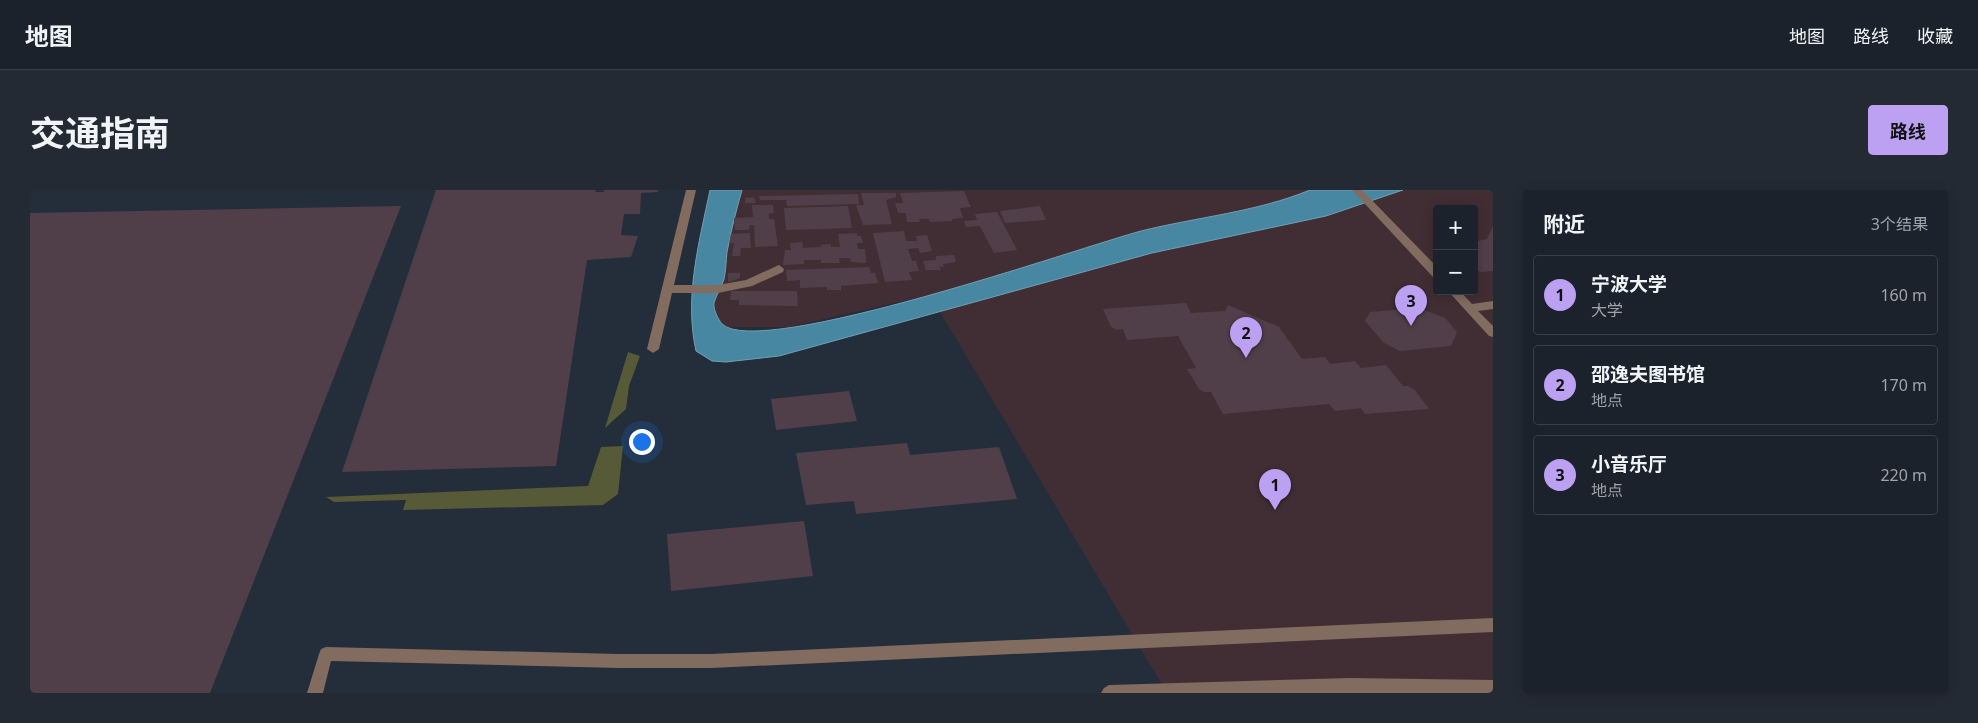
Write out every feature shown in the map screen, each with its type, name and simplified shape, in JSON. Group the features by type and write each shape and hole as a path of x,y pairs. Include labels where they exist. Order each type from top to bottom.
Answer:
{"street":[{"path":"653,349 691,190"},
{"path":"1357,190 1433,270"},
{"path":"668,289 718,289 748,283 779,269"},
{"path":"1457,295 1493,333"},
{"path":"1469,308 1493,306"},
{"path":"316,693 326,654 619,661 711,661 1493,625"},
{"path":"1109,693 1349,686 1493,688"}],"shaded area":[{"path":"727,190 1493,190 1493,693 1167,693 930,295 789,327 713,327 705,279"}],"green space":[{"path":"628,352 640,356 629,386 626,409 605,428"},
{"path":"623,446 618,494 603,505 403,510 406,500 334,502 326,497 588,486 601,447"}],"water":[{"path":"710,190 742,190 727,252 724,279 714,305 716,314 722,324 748,331 795,327 855,315 992,277 1141,231 1269,204 1310,190 1403,190 1326,216 1152,253 779,356 726,362 712,361 696,351 693,331 692,290 694,270"}],"building":[{"path":"436,190 596,190 595,192 604,192 604,190 658,190 658,192 641,193 640,214 624,214 621,235 638,236 631,257 587,260 556,466 342,472"},
{"path":"964,191 971,207 960,208 963,218 952,219 952,221 930,222 929,219 919,219 920,222 907,222 906,213 898,213 895,203 903,203 900,193"},
{"path":"861,193 896,193 896,197 886,200 892,224 863,225 856,205 864,205"},
{"path":"858,194 859,204 787,206 786,200 760,200 759,196"},
{"path":"754,197 756,203 745,203 745,198"},
{"path":"752,205 773,205 774,213 769,214 769,219 774,219 778,246 755,247 754,225 750,225 749,230 735,230 734,218 753,217"},
{"path":"401,206 210,693 30,693 30,213"},
{"path":"848,206 852,228 786,230 784,208"},
{"path":"1040,206 1046,220 1005,223 1000,211"},
{"path":"997,212 1017,250 994,253 980,226 966,227 964,221 977,220 975,214"},
{"path":"1493,226 1493,271 1480,272 1478,270 1478,241 1487,239"},
{"path":"904,231 906,241 917,241 916,236 927,235 932,251 920,253 918,248 908,249 912,261 916,261 919,271 909,272 912,280 885,282 873,233"},
{"path":"750,233 751,248 741,248 740,256 732,256 734,243 729,244 731,234"},
{"path":"857,233 857,236 861,236 863,243 857,243 858,249 865,249 866,263 851,262 850,258 839,258 840,263 821,263 821,260 804,260 804,264 783,265 785,250 791,250 790,243 802,242 803,248 821,247 821,245 831,244 831,247 840,247 838,234"},
{"path":"954,255 956,262 943,264 944,267 939,266 941,270 926,270 923,261 936,260 936,256"},
{"path":"869,267 871,273 875,273 878,283 841,286 841,290 827,290 827,287 800,288 800,280 787,281 786,270"},
{"path":"728,273 740,273 740,278 728,282"},
{"path":"731,291 797,291 798,306 739,305 739,300 730,300"},
{"path":"1186,303 1191,313 1225,311 1228,305 1279,327 1302,359 1325,357 1330,364 1355,361 1361,368 1386,365 1403,386 1408,386 1415,390 1429,409 1365,414 1361,408 1335,411 1329,404 1223,414 1211,392 1199,389 1187,369 1196,368 1178,336 1127,340 1123,329 1117,330 1111,327 1103,309"},
{"path":"1419,308 1445,318 1457,332 1451,346 1400,351 1384,343 1365,321 1370,312"},
{"path":"849,391 857,421 776,430 771,399"},
{"path":"907,443 910,455 999,447 1017,499 856,514 854,501 806,505 796,453"},
{"path":"804,521 813,576 671,591 667,534"}],"place":[{"name":"小音乐厅","path":"1411,326"},
{"name":"邵逸夫图书馆","path":"1246,358"},
{"name":"宁波大学","path":"1275,510"}]}
